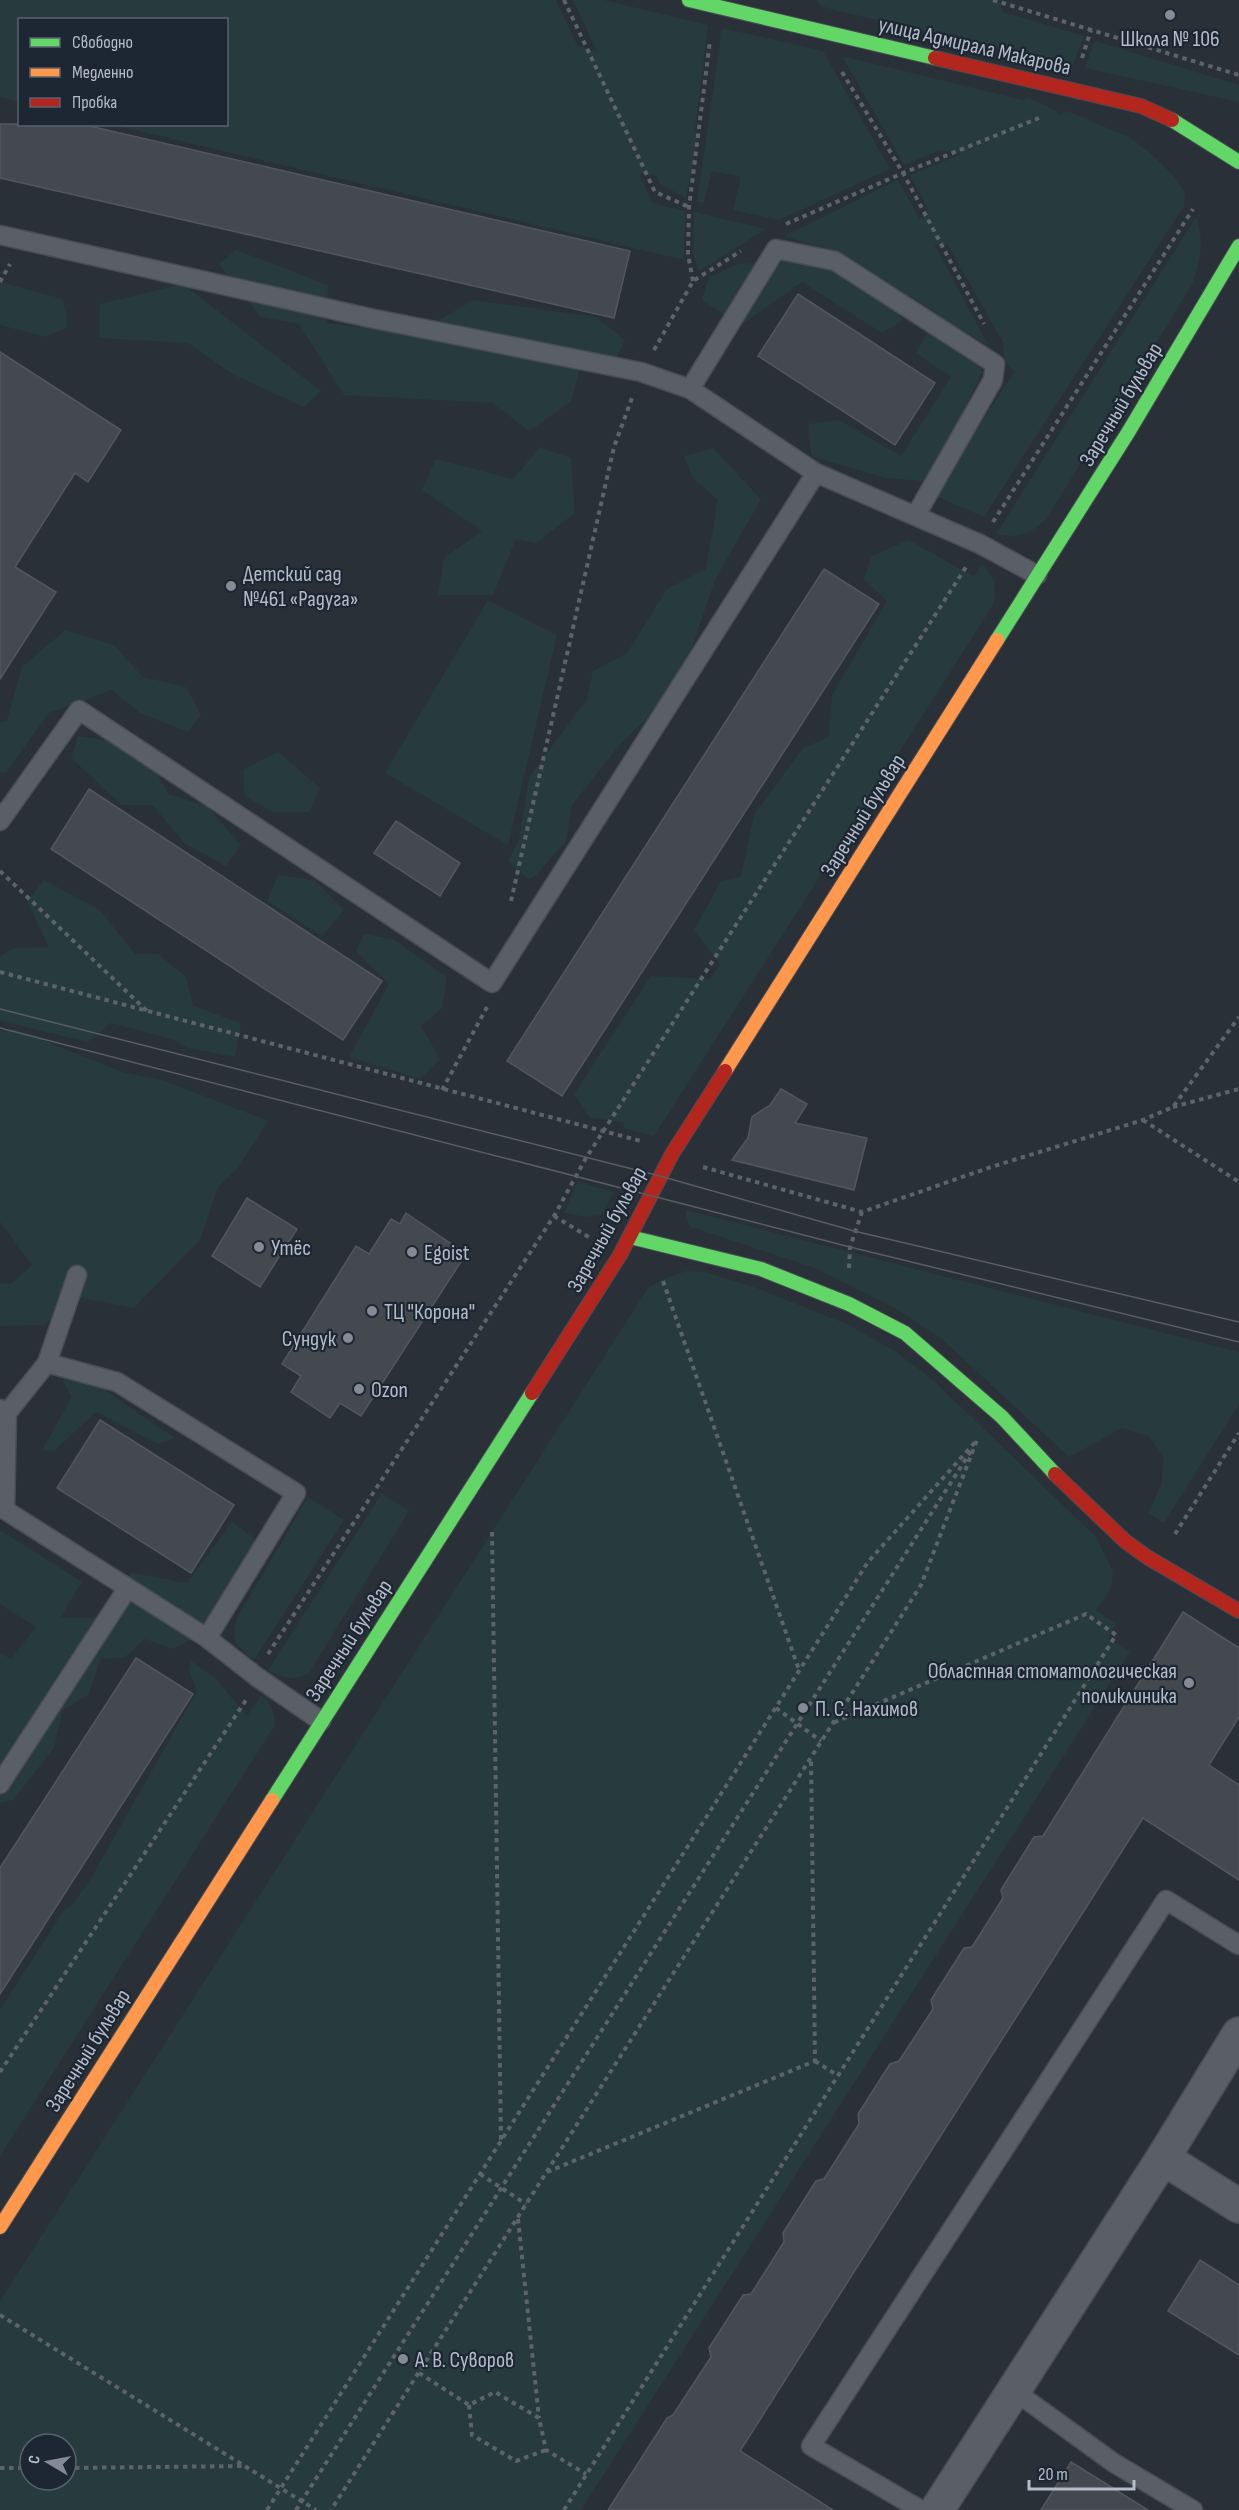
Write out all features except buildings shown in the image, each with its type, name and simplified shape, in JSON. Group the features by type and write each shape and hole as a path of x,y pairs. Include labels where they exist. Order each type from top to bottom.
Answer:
{"street":[{"name":"улица Адмирала Макарова","path":"689,0 1141,106 1174,121 1239,162"},
{"name":"Заречный бульвар","path":"0,2227 321,1720 620,1255 672,1154 1129,431 1239,246"},
{"path":"630,1236 761,1269 849,1304 905,1333 1002,1417 1056,1476 1125,1540 1147,1557 1239,1611"},
{"path":"937,2510 1163,2158 1239,2034"},
{"path":"1163,2158 1239,2206"}],"lane":[{"path":"771,19 776,0"},
{"path":"0,235 370,318 641,372 690,389 816,473 980,544 1037,575"},
{"path":"690,389 776,249 835,261 995,364 993,380 916,515"},
{"path":"0,821 79,710 492,983 816,473"},
{"path":"77,1275 47,1363 4,1411 5,1510 207,1638 257,1677 321,1720"},
{"path":"47,1363 117,1382 296,1493 207,1638"},
{"path":"0,1784 127,1589"},
{"path":"921,2510 811,2446 1166,1900 1239,1945"},
{"path":"1013,2390 1114,2463 1193,2510"}],"path":[{"path":"564,0 655,192 689,207"},
{"path":"993,0 1239,75"},
{"path":"818,30 903,172 996,346 995,364"},
{"path":"782,225 903,172 1062,109 1072,88 1091,30"},
{"path":"693,281 688,255 689,207 711,38"},
{"path":"0,2072 252,1690 269,1653 554,1216 581,1167 1193,209"},
{"path":"511,901 614,447 641,372 693,281 742,250"},
{"path":"0,871 147,1012"},
{"path":"0,972 604,1131"},
{"path":"442,1090 488,1005 492,983"},
{"path":"1173,1107 1239,1017"},
{"path":"672,1154 709,1170 862,1212 988,1168 1143,1120 1173,1107 1239,1089"},
{"path":"1143,1120 1239,1182"},
{"path":"554,1216 662,1280 799,1670"},
{"path":"1170,1541 1239,1433"},
{"path":"267,2510 868,1562 977,1440"},
{"path":"296,2510 977,1440"},
{"path":"331,2510 921,1585 977,1440"},
{"path":"492,1532 501,2142"},
{"path":"564,2510 1116,1635 1086,1614 832,1724"},
{"path":"776,1708 821,1741"},
{"path":"811,1758 815,2061"},
{"path":"815,2061 837,2075"},
{"path":"546,2172 815,2061"},
{"path":"480,2174 526,2204"},
{"path":"517,2218 539,2418 546,2450 585,2474"},
{"path":"0,2315 316,2510"},
{"path":"419,2373 469,2405"},
{"path":"469,2405 495,2392 539,2418"},
{"path":"469,2405 472,2435 516,2462 546,2450"},
{"path":"78,2468 246,2466"},
{"path":"0,2468 18,2468"}],"green space":[{"path":"0,0 556,0 577,45 597,52 573,0 604,0 708,25 695,130 698,136 686,198 660,184 655,174 639,174 653,203 685,211 684,260 118,126 228,126 228,18 18,18 18,102 0,97"},
{"path":"816,0 999,0 1003,12 1084,36 1073,65 834,10 821,6"},
{"path":"722,28 823,51 890,169 779,220 733,210 741,177 712,171 704,202 697,202"},
{"path":"1095,41 1239,85 1239,102 1085,68"},
{"path":"842,56 1023,100 1027,98 1049,106 1058,112 1058,115 1067,111 1129,137 1173,175 1185,192 1184,206 984,517 938,497 942,489 921,481 886,478 811,456 808,424 839,420 901,456 951,377 916,353 938,314 848,257 784,236 898,180 920,219 929,210 910,175 962,154 940,150 904,165","holes":["934,244 948,245 1004,344 1005,360 1015,371 967,444 950,440 982,372 972,336 989,346"]},
{"path":"694,212 766,229 699,271 693,254"},
{"path":"1196,217 1201,243 1192,285 1046,519 1023,534 1011,536 996,534"},
{"path":"236,250 328,285 326,323 416,334 473,300 596,317 625,340 611,368 580,368 571,402 529,431 492,403 344,395 299,324 261,317 219,264"},
{"path":"799,256 884,288 902,321 882,333 802,282 741,325 702,300 709,277 739,264 773,262"},
{"path":"0,282 63,299 68,327 46,337 0,325"},
{"path":"183,284 321,391 304,407 234,375 188,343 99,338 100,304"},
{"path":"540,447 571,458 575,513 536,543 516,539 493,595 438,595 444,558 482,531 422,490 436,459 513,479"},
{"path":"713,448 761,499 715,580 678,689 622,742 572,805 566,841 529,880 508,861 519,840 529,777 587,699 593,671 627,653 667,589 706,569 718,500 693,478 684,456"},
{"path":"909,540 974,577 982,564 995,582 993,605 833,856 830,867 824,870 654,1136 623,1128 625,1123 589,1117 574,1094 651,976 710,979 720,964 694,930 721,881 741,877 754,815 803,748 829,737 832,695 887,601 864,579 871,556"},
{"path":"488,600 557,635 508,845 385,773"},
{"path":"65,630 114,645 143,677 186,687 201,715 188,732 140,713 112,690 49,713 6,772 0,772 0,723 7,720 22,667"},
{"path":"78,736 143,745 168,794 207,806 241,845 226,866 185,844 153,805 122,805 71,758"},
{"path":"278,752 320,788 309,812 273,812 245,796 243,770"},
{"path":"278,875 314,880 344,910 322,936 267,901"},
{"path":"44,880 100,910 135,954 158,954 186,977 193,1005 241,1024 235,1057 188,1048 171,1039 111,1023 88,1042 0,1021 0,956 14,948 49,947 27,901"},
{"path":"364,934 393,939 447,977 442,1008 421,1026 440,1059 420,1079 349,1057 389,984 356,951"},
{"path":"15,1029 122,1072 163,1080 268,1121 237,1169 218,1187 200,1240 134,1308 76,1297 44,1325 0,1326 0,1283 11,1284 32,1265 0,1222 0,1031"},
{"path":"577,1182 614,1192 601,1215 586,1217 564,1213"},
{"path":"686,1210 1239,1352 1239,1404 1164,1523 1148,1513 1161,1485 1164,1457 1148,1436 1122,1428 1069,1457 943,1340 895,1308 817,1269 691,1227 686,1218"},
{"path":"686,1271 705,1272 754,1287 847,1324 895,1351 933,1380 1096,1537 1113,1571 1111,1588 1096,1610 1116,1624 1108,1638 1130,1652 581,2510 0,2510 0,2301 648,1288"},
{"path":"62,1379 96,1384 175,1438 158,1444 96,1412 54,1451 42,1450 72,1397"},
{"path":"382,1493 409,1511 309,1673 288,1678 268,1670"},
{"path":"308,1497 344,1520 254,1660 236,1641 235,1624"},
{"path":"232,1522 255,1539 249,1568 196,1637 172,1649 145,1639 124,1658 101,1659 88,1695 63,1710 54,1748 13,1800 0,1803 0,1653 11,1659 36,1627 0,1604 0,1530 82,1582 60,1618 97,1618 131,1573 187,1583"},
{"path":"191,1661 214,1677 247,1716 261,1695 272,1708 275,1725 0,2156 0,2010 62,1913 74,1903 90,1880 197,1691 189,1671"}],"tram line":[{"path":"0,1009 660,1176 854,1231 1239,1322"},
{"path":"0,1028 850,1247 1239,1342"}],"traffic: fast":[{"path":"689,0 935,58"},
{"path":"1172,120 1239,162"},
{"path":"997,640 1129,431 1239,246"},
{"path":"630,1237 761,1269 849,1304 905,1333 1002,1417 1055,1474"},
{"path":"272,1800 532,1393"}],"traffic: slow":[{"path":"725,1071 997,640"},
{"path":"0,2227 272,1800"}],"traffic: jam":[{"path":"935,58 1141,106 1172,120"},
{"path":"532,1393 620,1255 672,1154 725,1071"},
{"path":"1055,1474 1125,1541 1147,1557 1239,1611"}],"place":[{"name":"Школа № 106","path":"1170,15"},
{"name":"Детский сад №461 «Радуга»","path":"231,586"},
{"name":"Утёс","path":"259,1247"},
{"name":"Egoist","path":"412,1252"},
{"name":"ТЦ \"Корона\"","path":"372,1311"},
{"name":"Сундук","path":"348,1338"},
{"name":"Ozon","path":"359,1389"},
{"name":"Областная стоматологическая поликлиника","path":"1189,1683"},
{"name":"П. С. Нахимов","path":"803,1708"},
{"name":"А. В. Суворов","path":"403,2359"}]}
